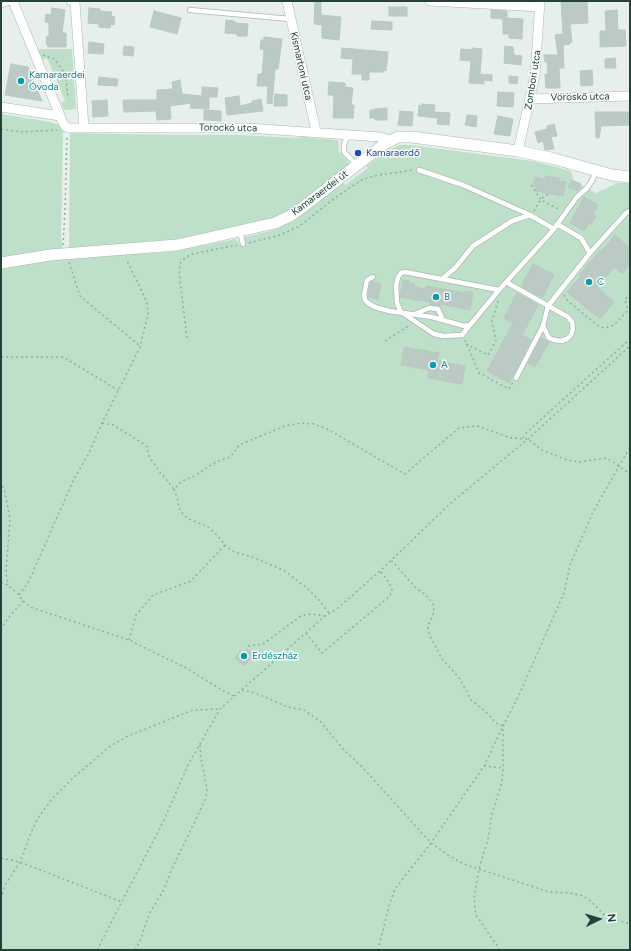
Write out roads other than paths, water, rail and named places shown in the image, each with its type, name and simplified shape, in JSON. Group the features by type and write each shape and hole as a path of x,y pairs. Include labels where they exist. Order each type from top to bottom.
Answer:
{"street":[{"path":"1,3 7,1"},
{"path":"13,1 60,116"},
{"name":"Kismartoni utca","path":"287,1 316,132"},
{"name":"Zombori utca","path":"430,1 540,4 538,53 535,76 518,151"},
{"path":"73,2 84,128"},
{"name":"Vöröskő utca","path":"531,99 630,96"},
{"path":"1,107 60,116"},
{"name":"Torockó utca","path":"60,116 68,128 247,128 380,137 390,140"},
{"name":"Kamaraerdei út","path":"1,263 66,254 177,245 275,223 290,216 390,140 398,137 412,137 518,151 551,158 612,175 630,177"}],"lane":[{"path":"190,10 290,19"},
{"path":"352,135 345,141 344,152 357,165"},
{"path":"419,170 463,185 530,215 554,229"},
{"path":"498,292 405,272 401,273 398,277 396,286 397,303 401,312 434,334 443,336 462,335 498,292 506,282 554,229 576,198 587,188 593,179 595,171"},
{"path":"516,378 543,326 548,306 590,253 626,213 630,211"},
{"path":"442,279 455,268 473,246 512,221 530,215"},
{"path":"557,224 581,238 590,253"},
{"path":"240,232 243,244"},
{"path":"373,277 367,280 364,294 365,300 375,307 443,320 464,326 470,325"},
{"path":"506,282 568,316 572,322 573,329 571,335 567,339 561,341 549,338 543,326"},
{"path":"414,314 429,308 438,309 443,320"}],"place":[{"name":"Kamaraerdei Óvoda","path":"21,81"},
{"name":"Kamaraerdő","path":"358,153"},
{"name":"C","path":"589,282"},
{"name":"B","path":"436,297"},
{"name":"A","path":"433,365"},
{"name":"Erdészház","path":"244,656"}]}
